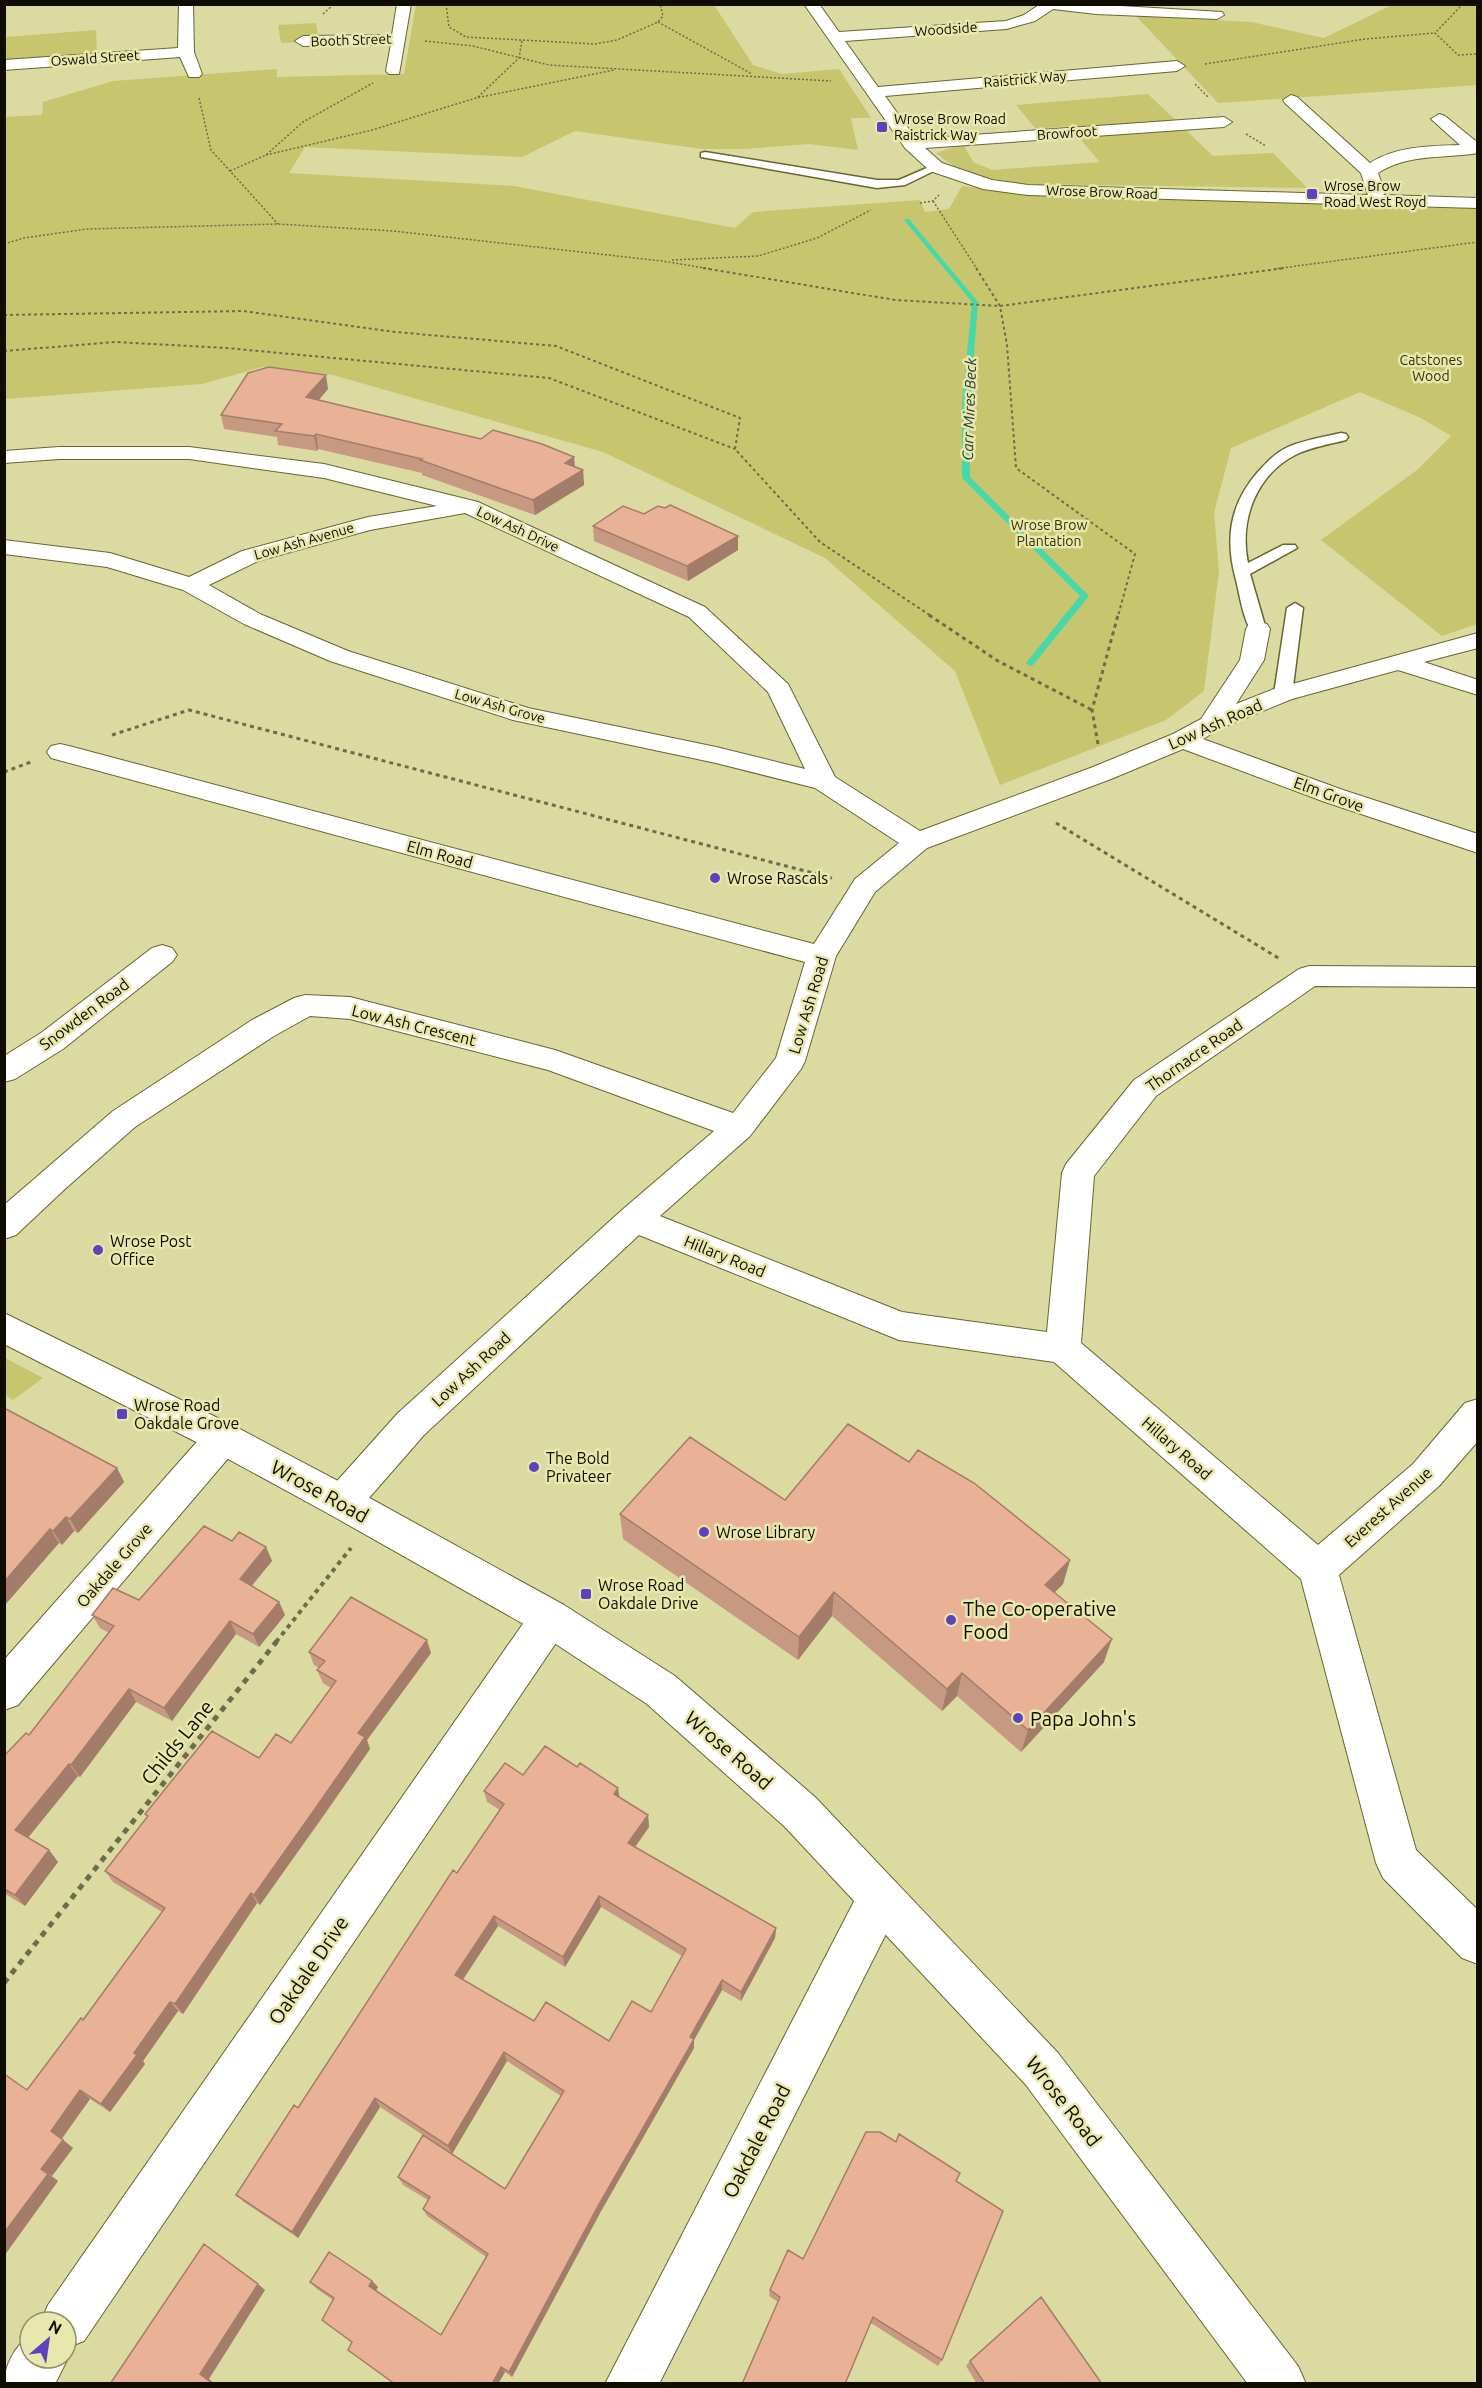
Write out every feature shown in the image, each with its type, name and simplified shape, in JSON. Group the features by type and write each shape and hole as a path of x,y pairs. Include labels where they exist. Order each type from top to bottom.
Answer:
{"street":[{"path":"186,4 186,52 194,74"},
{"path":"394,71 404,4"},
{"name":"Wrose Brow Road","path":"811,4 837,37 910,144 936,167 989,185 1028,190 1478,203"},
{"path":"1050,4 1096,10 1213,11"},
{"name":"Woodside","path":"837,37 1006,25 1042,12 1050,4"},
{"name":"Booth Street","path":"303,41 399,39"},
{"name":"Oswald Street","path":"4,65 186,52"},
{"name":"Raistrick Way","path":"873,92 1177,66"},
{"path":"1291,100 1369,171 1378,200"},
{"path":"1369,171 1382,161 1400,155 1475,149 1439,119"},
{"name":"Browfoot","path":"910,144 1224,122"},
{"name":"Low Ash Drive","path":"4,457 59,453 189,453 324,471 470,507 697,612 779,689 824,782"},
{"name":"Low Ash Avenue","path":"191,585 250,556 368,524 470,507"},
{"path":"4,547 110,560 191,585"},
{"name":"Low Ash Grove","path":"191,585 252,619 339,656 522,715 716,755 824,782"},
{"path":"1210,723 1252,660 1258,629"},
{"name":"Low Ash Road","path":"358,1511 411,1424 634,1219 739,1128 790,1061 821,956 865,886 916,842 1024,804 1102,773 1182,740 1210,723 1283,694 1478,640"},
{"path":"1401,663 1478,688"},
{"name":"Elm Grove","path":"1182,740 1334,796 1478,844"},
{"name":"Elm Road","path":"60,752 821,956"},
{"path":"824,782 916,842"},
{"name":"Snowden Road","path":"4,1071 52,1041 162,955"},
{"path":"1309,976 1478,977"},
{"name":"Thornacre Road","path":"1062,1349 1078,1173 1145,1088 1309,976"},
{"name":"Low Ash Crescent","path":"4,1226 54,1179 124,1119 263,1028 305,1005 350,1008 555,1061 739,1128"},
{"name":"Hillary Road","path":"634,1219 899,1326 1062,1349 1318,1569"},
{"name":"Wrose Road","path":"4,1327 223,1438 550,1617 661,1690 800,1812 1042,2069 1280,2384"},
{"name":"Everest Avenue","path":"1318,1569 1426,1475 1478,1414"},
{"name":"Oakdale Grove","path":"4,1691 223,1438"},
{"path":"1318,1569 1398,1863 1478,1942"},
{"name":"Oakdale Drive","path":"75,2310 550,1617"},
{"name":"Oakdale Road","path":"631,2384 880,1898"},
{"path":"25,2384 34,2370"}],"lane":[{"path":"705,155 877,184 901,183 936,167"},
{"path":"1258,629 1242,572 1235,533 1239,510 1248,493 1271,464 1290,451 1341,437"},
{"path":"1242,572 1289,548"},
{"path":"1283,694 1296,608"}],"path":[{"path":"323,15 334,4"},
{"path":"446,4 449,27 466,37 595,44 617,40 658,22 663,16 660,4"},
{"path":"1205,64 1365,39 1435,33 1463,4"},
{"path":"658,22 753,75"},
{"path":"1435,33 1458,55 1478,54"},
{"path":"399,39 472,46 549,65 826,80 873,92"},
{"path":"476,98 519,58 522,40"},
{"path":"230,171 266,155 372,130 476,98 623,69"},
{"path":"266,155 303,122 394,71"},
{"path":"194,74 211,150 278,224"},
{"path":"911,204 933,201 999,306 1007,345 1016,468 1134,554 1092,710 1102,773"},
{"path":"662,261 758,256 817,238 867,210 878,209"},
{"path":"4,244 24,238 87,229 278,224 393,231 662,261 895,300 984,307 1478,243"},
{"path":"4,315 243,311 395,332 556,346 740,418 735,449"},
{"path":"4,351 116,342 226,348 549,378 735,449 820,542 998,661 1092,710"},
{"path":"4,772 189,710 865,886"},
{"path":"1024,804 1309,976"},
{"name":"Childs Lane","path":"4,1983 358,1511"}],"green space":[{"path":"416,5 714,5 753,65 782,74 839,69 871,118 851,118 858,150 809,144 744,149 702,149 575,131 522,157 305,147 289,173 514,186 735,228 753,212 920,200 925,212 949,209 962,186 1039,196 1477,207 1477,624 1442,636 1321,540 1417,470 1451,436 1421,418 1360,392 1231,448 1214,513 1219,571 1204,691 1166,720 1000,785 955,671 825,558 603,452 333,375 262,367 202,384 5,399 5,117 42,115 43,102 113,81 277,69 277,77 404,74"},
{"path":"1392,5 1477,5 1477,85 1218,103 1136,16 1251,22 1324,38"},
{"path":"316,23 319,41 281,43 278,25"},
{"path":"96,30 97,54 5,61 5,37"},
{"path":"1148,94 1213,156 1273,153 1307,188 1022,184 989,178 956,168 936,153 963,144 973,162 992,170 1100,162 1069,126 1036,129 1016,105"},
{"path":"4,1358 43,1378 13,1400 5,1395"}],"building":[{"path":"269,367 326,375 306,397 481,439 493,430 542,444 574,457 565,463 583,470 533,500 420,460 422,459 316,434 314,436 275,431 282,424 221,415 248,373"},
{"path":"670,505 738,536 687,566 593,526 623,506 644,514 658,506 665,508"},
{"path":"4,1408 117,1468 70,1519 66,1517 53,1531 50,1529 4,1582"},
{"path":"848,1424 909,1462 918,1450 974,1483 1070,1560 1045,1585 1112,1639 1028,1730 962,1673 947,1689 834,1592 799,1637 620,1514 690,1437 785,1500"},
{"path":"204,1526 232,1541 239,1532 266,1547 240,1579 279,1602 253,1634 230,1621 164,1708 129,1689 71,1765 69,1764 15,1830 49,1850 15,1895 4,1889 4,1756 26,1733 29,1735 114,1626 92,1615 113,1588 139,1600"},
{"path":"351,1597 427,1640 358,1733 365,1737 317,1806 254,1895 251,1893 175,2004 170,2002 134,2053 137,2055 101,2104 80,2090 51,2131 63,2140 41,2169 48,2174 4,2233 4,2074 27,2090 81,2018 83,2020 165,1908 105,1871 148,1816 145,1814 212,1731 259,1758 276,1734 291,1743 336,1681 317,1670 325,1661 309,1652"},
{"path":"545,1746 577,1767 580,1763 618,1788 614,1794 648,1815 628,1843 776,1928 741,1992 722,1980 690,2037 694,2039 598,2206 509,2372 501,2367 492,2384 395,2384 348,2350 352,2342 322,2320 334,2298 310,2282 329,2252 372,2281 369,2286 441,2335 488,2254 423,2209 430,2197 398,2177 423,2135 505,2189 564,2091 504,2052 448,2146 375,2098 292,2232 236,2195 294,2105 298,2108 453,1870 457,1873 504,1804 484,1791 505,1763 523,1775","holes":["599,1896 686,1949 651,2012 632,2001 609,2041 546,2002 534,2021 455,1975 494,1916 563,1957"]},
{"path":"866,2132 880,2132 896,2142 899,2134 960,2173 956,2181 1003,2211 942,2360 873,2317 845,2384 742,2384 780,2297 770,2290 788,2250 803,2259"},
{"path":"204,2244 258,2284 200,2374 213,2384 110,2384"},
{"path":"1041,2297 1102,2384 985,2384 970,2361"}],"waterway":[{"name":"Carr Mires Beck","path":"907,220 975,302 966,404 966,478 1085,596 1030,663"}],"place":[{"name":"Wrose Brow Road Raistrick Way","path":"882,127"},
{"name":"Wrose Brow Road West Royd","path":"1312,194"},
{"name":"Wrose Rascals","path":"715,878"},
{"name":"Wrose Post Office","path":"98,1250"},
{"name":"Wrose Road Oakdale Grove","path":"122,1414"},
{"name":"The Bold Privateer","path":"534,1467"},
{"name":"Wrose Library","path":"704,1532"},
{"name":"Wrose Road Oakdale Drive","path":"586,1594"},
{"name":"The Co-operative Food","path":"951,1620"},
{"name":"Papa John's","path":"1018,1718"}],"park label":[{"name":"Catstones Wood","path":"1431,368"},
{"name":"Wrose Brow Plantation","path":"1049,534"}]}
